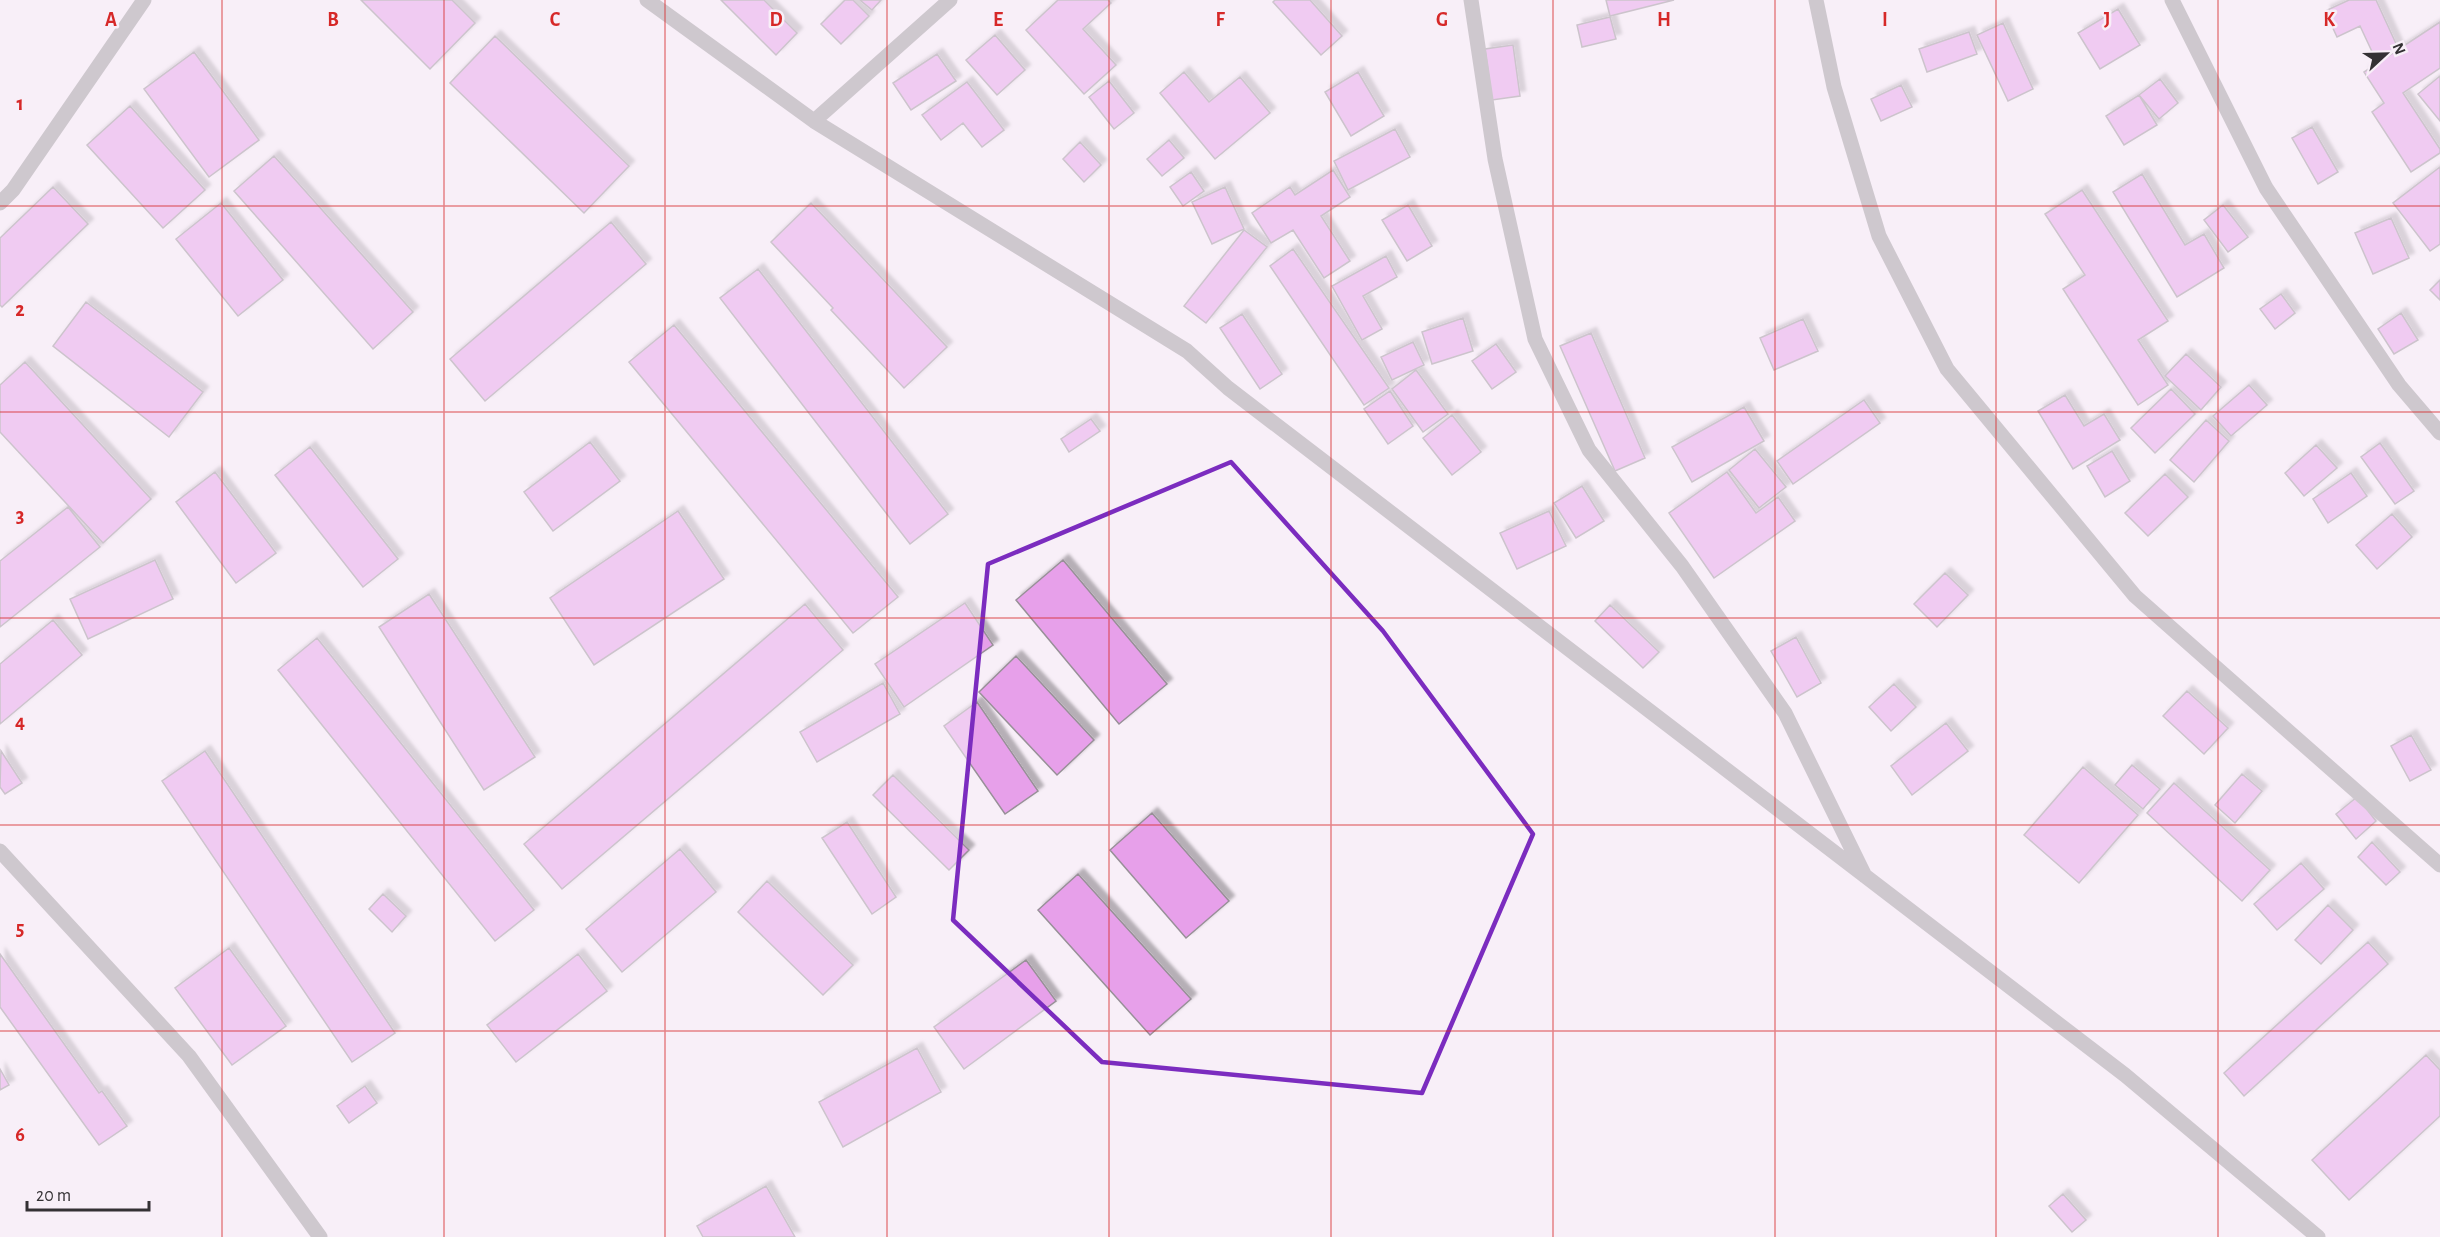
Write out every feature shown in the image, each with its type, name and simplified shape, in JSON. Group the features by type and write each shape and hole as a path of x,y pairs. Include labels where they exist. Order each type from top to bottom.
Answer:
{"street":[{"path":"0,203 13,190 144,0"},
{"path":"647,0 814,121 1186,351 1228,388 1867,880 2125,1075 2318,1237"},
{"path":"814,121 950,0"},
{"path":"1471,0 1495,159 1535,339 1589,450 1682,566 1785,714 1867,880"},
{"path":"1816,0 1834,87 1879,236 1947,369 2135,596 2440,866"},
{"path":"2172,0 2266,188 2399,385 2440,433"},
{"path":"0,851 189,1056 320,1237"}],"highlighted area":[{"path":"1231,462 1383,631 1533,834 1422,1093 1102,1062 953,920 988,564"}],"building":[{"path":"361,0 452,0 475,23 430,69"},
{"path":"721,0 764,0 797,33 776,55"},
{"path":"845,0 853,0 869,16 841,44 821,24"},
{"path":"860,0 881,0 872,10"},
{"path":"1058,0 1108,0 1111,3 1083,29 1116,65 1084,94 1026,30"},
{"path":"1275,0 1310,0 1342,36 1321,55 1273,2"},
{"path":"1606,0 1674,0 1610,16"},
{"path":"2349,0 2376,0 2398,48 2375,58 2360,26 2337,37 2325,11"},
{"path":"2118,9 2140,45 2100,69 2078,33"},
{"path":"1610,17 1616,39 1582,47 1577,25"},
{"path":"2440,22 2440,68 2403,93 2440,149 2440,153 2411,172 2372,112 2384,103 2364,72"},
{"path":"2003,23 2033,89 2008,101 1977,35"},
{"path":"1969,32 1977,54 1927,72 1919,49"},
{"path":"995,35 1025,70 997,95 966,60"},
{"path":"495,36 629,166 584,213 450,83"},
{"path":"1513,45 1520,96 1492,100 1485,49"},
{"path":"194,52 259,140 209,177 144,89"},
{"path":"937,54 956,81 911,110 893,83"},
{"path":"1184,72 1209,102 1240,77 1270,113 1215,159 1160,93"},
{"path":"1358,72 1384,116 1351,136 1325,92"},
{"path":"2440,76 2440,121 2418,94"},
{"path":"2160,79 2178,103 2159,119 2139,95"},
{"path":"1109,81 1134,113 1114,129 1089,97"},
{"path":"967,82 1004,130 982,147 963,123 941,140 922,115"},
{"path":"1901,85 1912,107 1881,121 1871,99"},
{"path":"2139,95 2157,125 2124,145 2106,116"},
{"path":"130,106 205,190 163,228 87,145"},
{"path":"2312,127 2338,172 2318,184 2292,138"},
{"path":"1395,129 1410,157 1348,190 1334,161"},
{"path":"1169,140 1184,158 1162,176 1147,159"},
{"path":"1080,142 1101,165 1084,182 1063,159"},
{"path":"274,156 413,312 373,349 234,191"},
{"path":"2440,167 2440,244 2430,251 2393,203"},
{"path":"1333,170 1350,197 1321,216 1350,261 1324,278 1293,230 1271,243 1252,213 1290,187 1295,195"},
{"path":"1191,172 1204,191 1183,206 1170,187"},
{"path":"2142,174 2185,245 2204,234 2224,268 2177,297 2113,192"},
{"path":"53,187 88,224 2,307 0,305 0,238"},
{"path":"1225,187 1244,229 1212,244 1192,202"},
{"path":"2082,190 2168,321 2138,340 2168,385 2138,405 2063,289 2085,275 2045,214"},
{"path":"221,203 283,280 238,316 176,239"},
{"path":"811,203 947,347 904,388 771,242"},
{"path":"1408,205 1432,246 1407,261 1382,220"},
{"path":"2223,205 2248,237 2228,252 2204,220"},
{"path":"2391,218 2409,258 2373,274 2355,233"},
{"path":"611,222 646,264 485,401 450,359"},
{"path":"1244,230 1267,247 1206,323 1184,306"},
{"path":"1293,249 1389,388 1364,405 1270,266"},
{"path":"1386,256 1397,277 1363,296 1382,329 1362,340 1332,286"},
{"path":"758,269 948,514 910,544 720,298"},
{"path":"2440,280 2440,300 2430,290"},
{"path":"2281,294 2295,313 2275,329 2260,309"},
{"path":"86,302 203,392 169,437 53,346"},
{"path":"2401,313 2418,340 2394,354 2378,329"},
{"path":"1242,314 1282,374 1260,389 1220,328"},
{"path":"1463,318 1473,351 1432,364 1422,332"},
{"path":"1803,319 1818,351 1774,370 1760,338"},
{"path":"674,325 898,597 853,633 629,362"},
{"path":"1591,333 1645,458 1615,471 1560,346"},
{"path":"1413,342 1424,365 1392,380 1381,357"},
{"path":"1496,344 1516,372 1492,389 1472,361"},
{"path":"2186,354 2221,387 2201,410 2165,376"},
{"path":"25,362 151,499 103,543 0,432 0,385"},
{"path":"1416,370 1448,414 1423,432 1392,389"},
{"path":"2249,385 2267,405 2231,436 2213,416"},
{"path":"2171,389 2195,414 2155,453 2131,428"},
{"path":"1390,391 1413,426 1388,444 1364,409"},
{"path":"2065,395 2084,426 2104,414 2120,440 2073,469 2038,411"},
{"path":"1864,400 1880,423 1793,484 1777,461"},
{"path":"1744,407 1764,441 1692,482 1672,447"},
{"path":"1452,415 1481,452 1452,475 1423,438"},
{"path":"1091,419 1100,431 1069,452 1061,439"},
{"path":"2206,420 2229,441 2194,482 2170,460"},
{"path":"590,442 620,481 553,531 524,492"},
{"path":"2380,443 2414,491 2395,504 2361,457"},
{"path":"2316,445 2337,468 2304,496 2285,473"},
{"path":"310,447 398,559 363,587 275,475"},
{"path":"1755,449 1786,487 1759,508 1729,470"},
{"path":"2112,451 2130,481 2105,497 2087,466"},
{"path":"215,472 276,553 236,583 176,502"},
{"path":"1727,472 1756,513 1778,497 1795,521 1714,578 1669,513"},
{"path":"2351,473 2367,496 2328,523 2313,499"},
{"path":"2165,474 2188,497 2148,536 2125,513"},
{"path":"1582,486 1604,521 1576,538 1554,503"},
{"path":"68,507 100,547 0,627 0,561"},
{"path":"678,511 724,579 594,665 550,598"},
{"path":"1549,511 1566,546 1517,569 1500,533"},
{"path":"2392,514 2412,537 2377,569 2356,545"},
{"path":"155,560 173,599 88,639 70,599"},
{"path":"1063,560 1167,684 1119,724 1016,600"},
{"path":"1945,573 1968,595 1937,627 1914,604"},
{"path":"429,594 535,757 484,790 379,627"},
{"path":"965,603 993,645 904,707 875,664"},
{"path":"805,604 843,650 562,889 524,844"},
{"path":"1610,605 1659,652 1643,668 1595,621"},
{"path":"53,620 82,655 0,724 0,664"},
{"path":"1796,637 1821,683 1797,697 1771,651"},
{"path":"317,638 534,910 495,941 278,670"},
{"path":"1016,656 1094,740 1057,775 979,692"},
{"path":"883,683 900,714 817,762 800,732"},
{"path":"1894,684 1916,707 1891,731 1869,707"},
{"path":"2187,691 2228,728 2204,754 2163,716"},
{"path":"977,702 1038,791 1005,814 944,726"},
{"path":"1946,723 1968,751 1912,795 1891,766"},
{"path":"2411,735 2431,770 2410,781 2391,746"},
{"path":"1,751 22,783 5,794 0,787"},
{"path":"205,751 395,1033 352,1062 162,781"},
{"path":"2132,765 2160,789 2143,809 2115,785"},
{"path":"2083,767 2138,815 2079,883 2024,835"},
{"path":"2242,774 2262,791 2235,823 2215,805"},
{"path":"893,775 969,850 949,870 873,795"},
{"path":"2174,783 2270,870 2242,901 2147,813"},
{"path":"2357,797 2376,821 2356,839 2336,814"},
{"path":"1152,813 1229,901 1186,938 1110,850"},
{"path":"847,822 896,897 872,914 822,838"},
{"path":"2372,842 2400,872 2386,885 2358,857"},
{"path":"680,849 716,892 622,972 586,929"},
{"path":"2301,863 2324,889 2277,930 2254,904"},
{"path":"1078,874 1191,999 1150,1035 1038,910"},
{"path":"767,881 853,965 823,995 738,912"},
{"path":"383,894 406,916 392,932 369,909"},
{"path":"2328,905 2353,930 2321,964 2295,940"},
{"path":"2368,942 2388,964 2244,1096 2224,1073"},
{"path":"229,948 286,1026 232,1065 175,988"},
{"path":"0,954 99,1093 102,1091 127,1126 99,1145 0,1007"},
{"path":"578,954 607,991 516,1062 487,1025"},
{"path":"1026,960 1056,1001 964,1069 934,1027"},
{"path":"917,1048 941,1092 843,1147 819,1102"},
{"path":"2426,1055 2440,1070 2440,1116 2349,1200 2312,1160"},
{"path":"0,1069 9,1085 0,1090"},
{"path":"365,1086 377,1103 349,1123 337,1106"},
{"path":"766,1186 795,1237 703,1237 697,1226"},
{"path":"2063,1194 2086,1220 2072,1232 2049,1206"}]}
